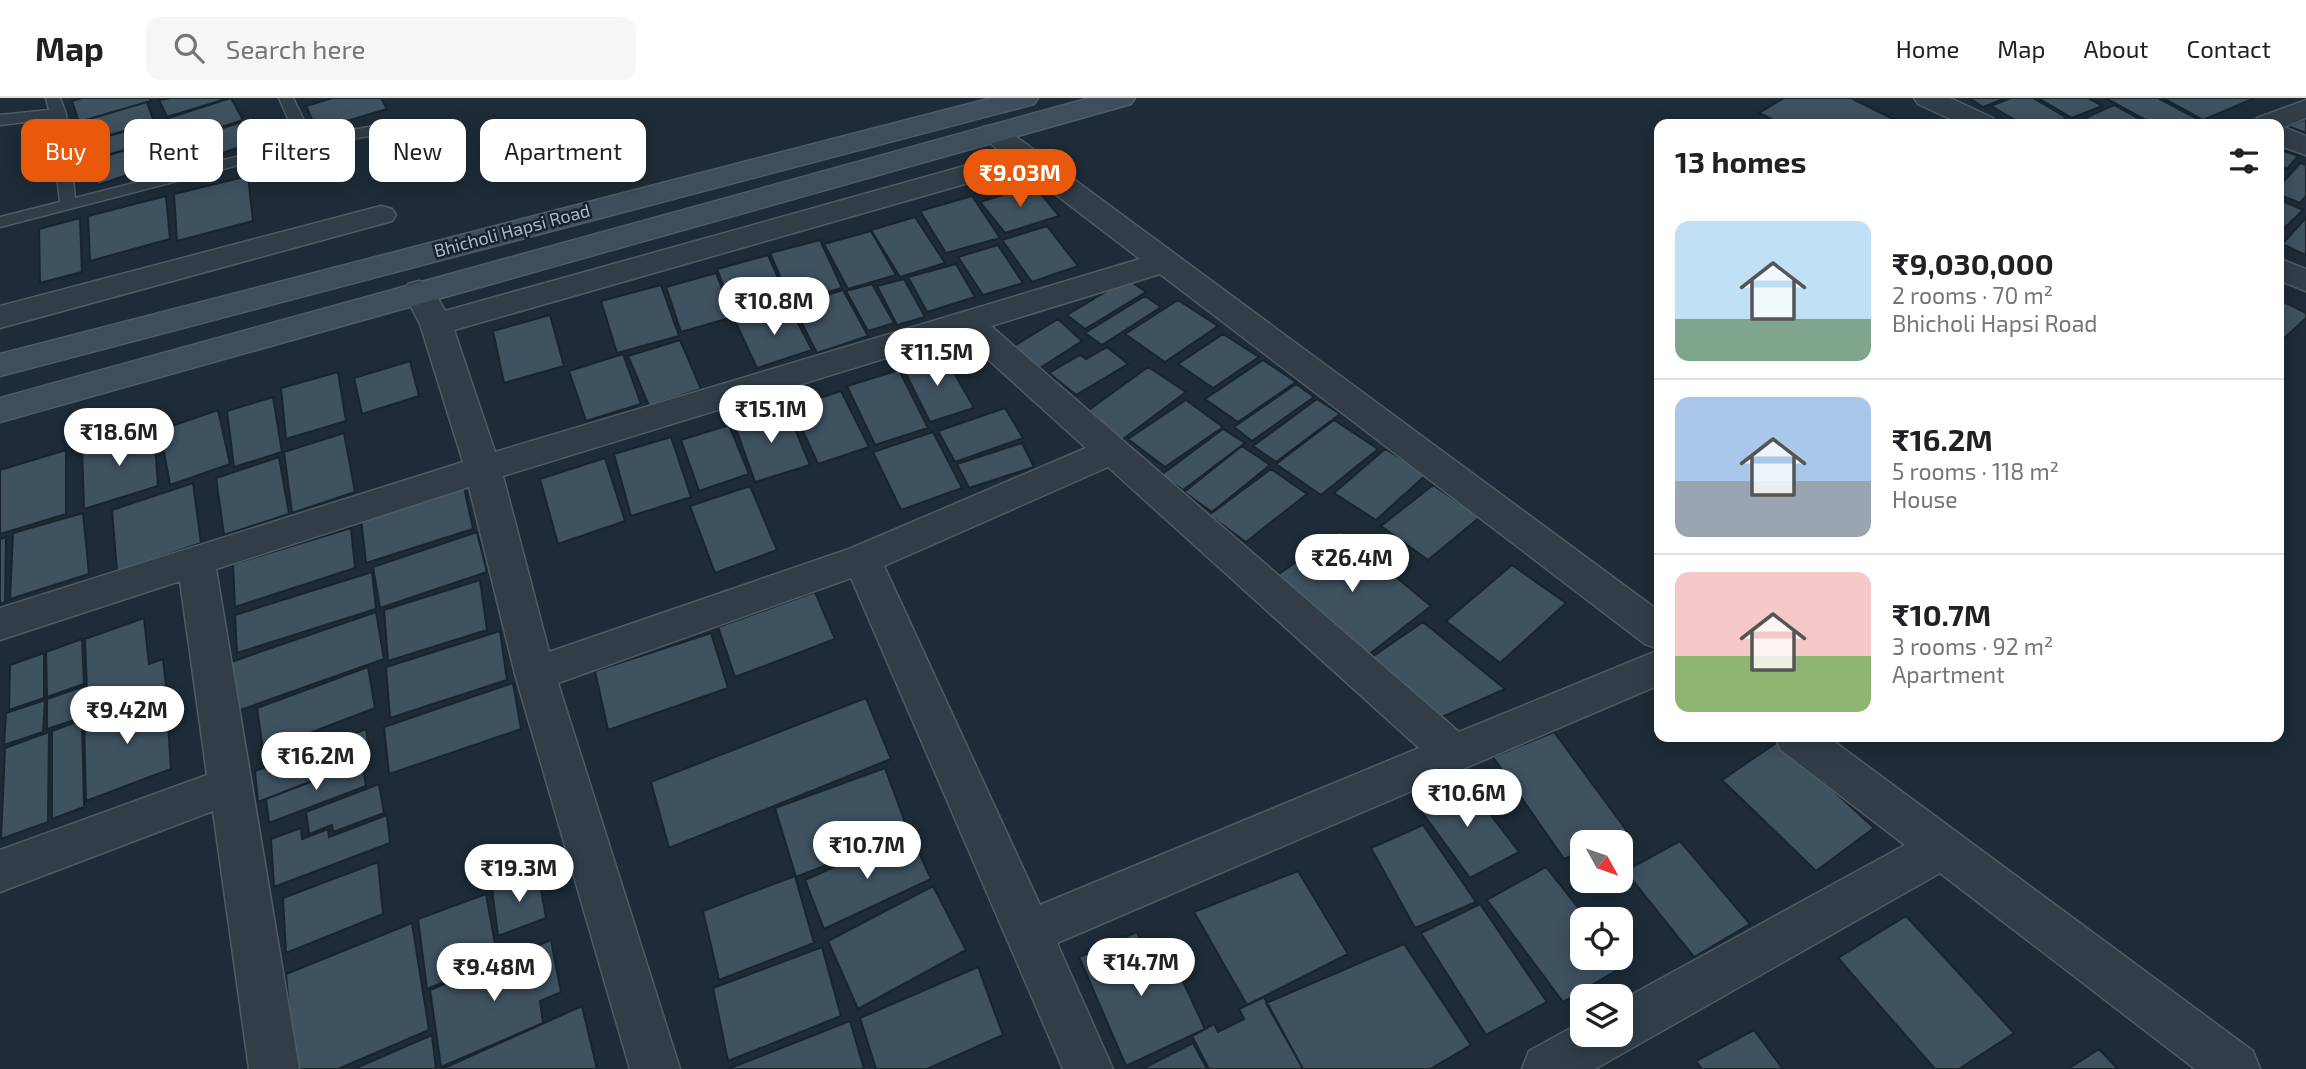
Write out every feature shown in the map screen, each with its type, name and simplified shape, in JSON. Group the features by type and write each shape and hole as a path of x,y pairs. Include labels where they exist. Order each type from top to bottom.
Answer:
{"street":[{"name":"Bhicholi Hapsi Road","path":"0,365 424,290 1022,98"},
{"path":"0,410 1121,98"},
{"path":"1928,98 1972,119"},
{"path":"2279,119 2306,108"},
{"path":"993,133 1654,629"},
{"path":"2284,137 2306,147"},
{"path":"424,290 1026,158"},
{"path":"0,317 381,215"},
{"path":"0,624 483,469 1165,262"},
{"path":"2284,271 2306,281"},
{"path":"424,290 483,469 535,674 656,1069"},
{"path":"966,322 1454,753"},
{"path":"535,674 862,559 1112,451"},
{"path":"862,559 1088,1069"},
{"path":"197,561 274,1069"},
{"path":"1029,932 1654,669"},
{"path":"1803,742 2235,1069"},
{"path":"0,871 231,785"},
{"path":"1633,1021 1942,848"},
{"path":"1547,1069 1586,1047"}],"lane":[{"path":"53,98 58,114 68,205"},
{"path":"286,98 296,119"},
{"path":"0,120 58,114"},
{"path":"0,222 237,161"}],"building":[{"path":"82,98 149,98 151,101 89,119 78,119 72,101"},
{"path":"229,98 167,117 159,100"},
{"path":"231,98 242,119 223,126 223,119 165,119"},
{"path":"333,98 381,98 387,109 354,119 312,119 306,106"},
{"path":"1784,98 1851,98 1893,119 1772,119 1759,113"},
{"path":"1969,98 2006,98 1983,107"},
{"path":"2011,98 2033,98 2067,118 2013,119 1991,106"},
{"path":"2038,98 2088,98 2102,106 2072,118"},
{"path":"2158,98 2198,119 2144,119 2107,99"},
{"path":"2163,98 2255,98 2205,119"},
{"path":"147,102 153,119 124,119 124,131 110,135 110,119 89,119"},
{"path":"2114,105 2139,119 2087,119 2085,118"},
{"path":"2306,119 2306,133 2288,126"},
{"path":"237,124 237,148 223,153 223,128"},
{"path":"124,132 124,150 110,155 110,135"},
{"path":"124,150 124,176 110,181 110,154"},
{"path":"2284,151 2298,156 2287,169 2284,168"},
{"path":"2300,163 2306,165 2306,196 2300,203 2284,196 2284,181"},
{"path":"237,179 237,182 249,182 253,221 177,241 174,194"},
{"path":"1034,185 1059,216 1005,233 980,202"},
{"path":"166,196 170,239 90,261 88,216"},
{"path":"972,196 1000,238 946,253 920,211"},
{"path":"2284,202 2303,210 2284,228"},
{"path":"915,217 945,263 900,277 871,230"},
{"path":"80,218 82,272 40,283 39,229"},
{"path":"2306,218 2306,255 2284,245"},
{"path":"1047,226 1078,266 1032,282 1002,240"},
{"path":"871,231 896,275 848,289 824,244"},
{"path":"820,240 842,288 791,302 770,253"},
{"path":"998,245 1023,283 983,295 958,257"},
{"path":"768,255 788,300 735,315 717,269"},
{"path":"956,264 975,297 927,312 908,277"},
{"path":"716,273 733,317 681,332 666,287"},
{"path":"904,279 925,317 897,325 877,286"},
{"path":"1127,279 1146,292 1085,329 1067,315"},
{"path":"872,284 894,323 868,331 846,291"},
{"path":"661,285 679,336 617,353 601,301"},
{"path":"843,290 868,336 817,353 793,306"},
{"path":"1145,296 1161,307 1102,345 1085,333"},
{"path":"1178,300 1218,326 1165,362 1125,334"},
{"path":"2284,302 2306,313 2306,318 2284,338"},
{"path":"789,306 812,350 757,368 736,323"},
{"path":"550,315 564,366 504,383 493,331"},
{"path":"1058,319 1082,341 1040,368 1009,349"},
{"path":"1223,334 1259,357 1213,388 1178,364"},
{"path":"680,340 701,389 649,406 628,356"},
{"path":"1107,347 1128,364 1076,395 1049,373 1080,355 1086,359"},
{"path":"943,353 974,408 930,422 902,366"},
{"path":"623,354 641,404 586,421 569,371"},
{"path":"1263,360 1296,382 1238,422 1205,399"},
{"path":"410,361 419,396 362,414 354,378"},
{"path":"1148,367 1186,392 1119,442 1082,415"},
{"path":"899,370 928,428 875,445 847,386"},
{"path":"338,372 346,421 286,439 281,388"},
{"path":"1296,384 1314,397 1252,441 1234,427"},
{"path":"841,391 869,447 818,464 792,407"},
{"path":"273,397 282,452 234,467 227,411"},
{"path":"1317,399 1340,414 1276,462 1253,446"},
{"path":"1186,400 1223,427 1165,467 1128,439"},
{"path":"786,407 810,465 755,482 734,423"},
{"path":"1005,408 1023,438 955,462 938,431"},
{"path":"218,410 230,464 170,485 160,430"},
{"path":"1334,420 1378,449 1321,495 1276,464"},
{"path":"729,425 749,474 699,491 681,440"},
{"path":"154,428 158,486 84,509 82,449"},
{"path":"1223,429 1245,443 1183,490 1161,475"},
{"path":"933,432 962,488 901,510 873,452"},
{"path":"344,433 355,492 292,513 284,452"},
{"path":"671,437 691,497 631,516 614,454"},
{"path":"1022,443 1034,467 969,488 957,464"},
{"path":"1242,446 1270,465 1212,512 1184,492"},
{"path":"1385,449 1427,474 1376,520 1334,493"},
{"path":"66,450 66,514 0,534 0,470"},
{"path":"279,457 289,514 224,535 216,478"},
{"path":"605,458 625,521 558,544 540,479"},
{"path":"1271,469 1307,494 1246,542 1209,515"},
{"path":"193,483 201,543 117,572 112,510"},
{"path":"1433,485 1480,517 1428,560 1381,526"},
{"path":"750,486 777,550 715,573 690,506"},
{"path":"464,487 473,529 366,563 361,519"},
{"path":"83,513 89,574 10,599 13,533"},
{"path":"351,528 355,568 235,607 233,564"},
{"path":"1340,531 1431,606 1363,659 1272,579"},
{"path":"477,532 487,572 380,608 373,567"},
{"path":"6,537 5,602 0,604 0,539"},
{"path":"1512,565 1566,603 1500,663 1446,621"},
{"path":"372,572 376,609 237,653 235,615"},
{"path":"480,580 487,630 388,661 384,610"},
{"path":"815,592 835,639 735,677 718,627"},
{"path":"376,612 384,659 232,713 228,663"},
{"path":"144,618 149,664 163,659 166,686 88,715 85,639"},
{"path":"1423,622 1505,689 1442,717 1369,659"},
{"path":"500,631 507,680 390,718 386,667"},
{"path":"711,633 728,688 608,730 595,671"},
{"path":"82,639 84,684 47,697 46,652"},
{"path":"44,653 44,698 9,710 10,665"},
{"path":"368,667 375,708 263,751 257,708"},
{"path":"513,683 521,729 389,774 384,727"},
{"path":"85,686 84,717 47,729 47,699"},
{"path":"166,691 171,769 86,801 84,720"},
{"path":"866,698 891,759 669,848 651,782"},
{"path":"45,700 43,732 4,745 6,713"},
{"path":"82,720 84,807 52,819 52,731"},
{"path":"366,729 371,758 258,802 255,771"},
{"path":"49,732 48,822 1,839 5,748"},
{"path":"1554,732 1626,830 1570,830 1570,856 1564,859 1493,757"},
{"path":"1780,742 1874,828 1816,871 1722,780"},
{"path":"362,762 366,786 269,823 266,799"},
{"path":"885,768 909,833 796,877 775,808"},
{"path":"1464,780 1519,852 1470,878 1416,804"},
{"path":"379,784 384,813 333,832 332,825 309,834 306,812"},
{"path":"387,815 390,843 274,887 271,839 301,828 302,839 328,829 329,837"},
{"path":"1423,825 1476,902 1415,928 1371,848"},
{"path":"910,833 931,879 824,929 805,880"},
{"path":"1680,841 1750,924 1694,957 1633,881 1633,867"},
{"path":"378,862 383,914 286,953 283,898"},
{"path":"1546,867 1578,907 1570,907 1570,970 1617,970 1594,984 1570,984 1570,998 1563,1002 1487,900"},
{"path":"1298,871 1348,954 1247,1005 1194,912"},
{"path":"538,872 546,918 498,936 492,889"},
{"path":"795,876 814,943 719,980 703,911"},
{"path":"933,886 966,950 858,1009 828,941"},
{"path":"486,894 498,960 427,989 418,919"},
{"path":"1480,904 1547,1002 1486,1035 1421,933"},
{"path":"1906,916 2014,1033 1959,1069 1935,1069 1838,958"},
{"path":"412,923 429,1030 338,1069 294,1069 286,974"},
{"path":"1137,932 1148,957 1168,949 1205,1029 1126,1066 1079,957"},
{"path":"551,940 561,992 540,1001 543,1023 441,1067 430,990"},
{"path":"1404,944 1471,1045 1430,1069 1303,1069 1266,1003"},
{"path":"822,947 841,1016 728,1061 713,988"},
{"path":"978,967 1003,1035 927,1069 876,1069 860,1018"},
{"path":"1264,997 1303,1069 1209,1069 1192,1036 1214,1024 1218,1032 1244,1019 1239,1009"},
{"path":"582,1006 597,1069 442,1069"},
{"path":"850,1021 864,1069 728,1069"},
{"path":"1754,1030 1783,1069 1702,1069 1696,1061"},
{"path":"432,1035 436,1069 354,1069"},
{"path":"1193,1043 1207,1069 1142,1069"},
{"path":"2099,1049 2118,1069 2068,1069"}]}
